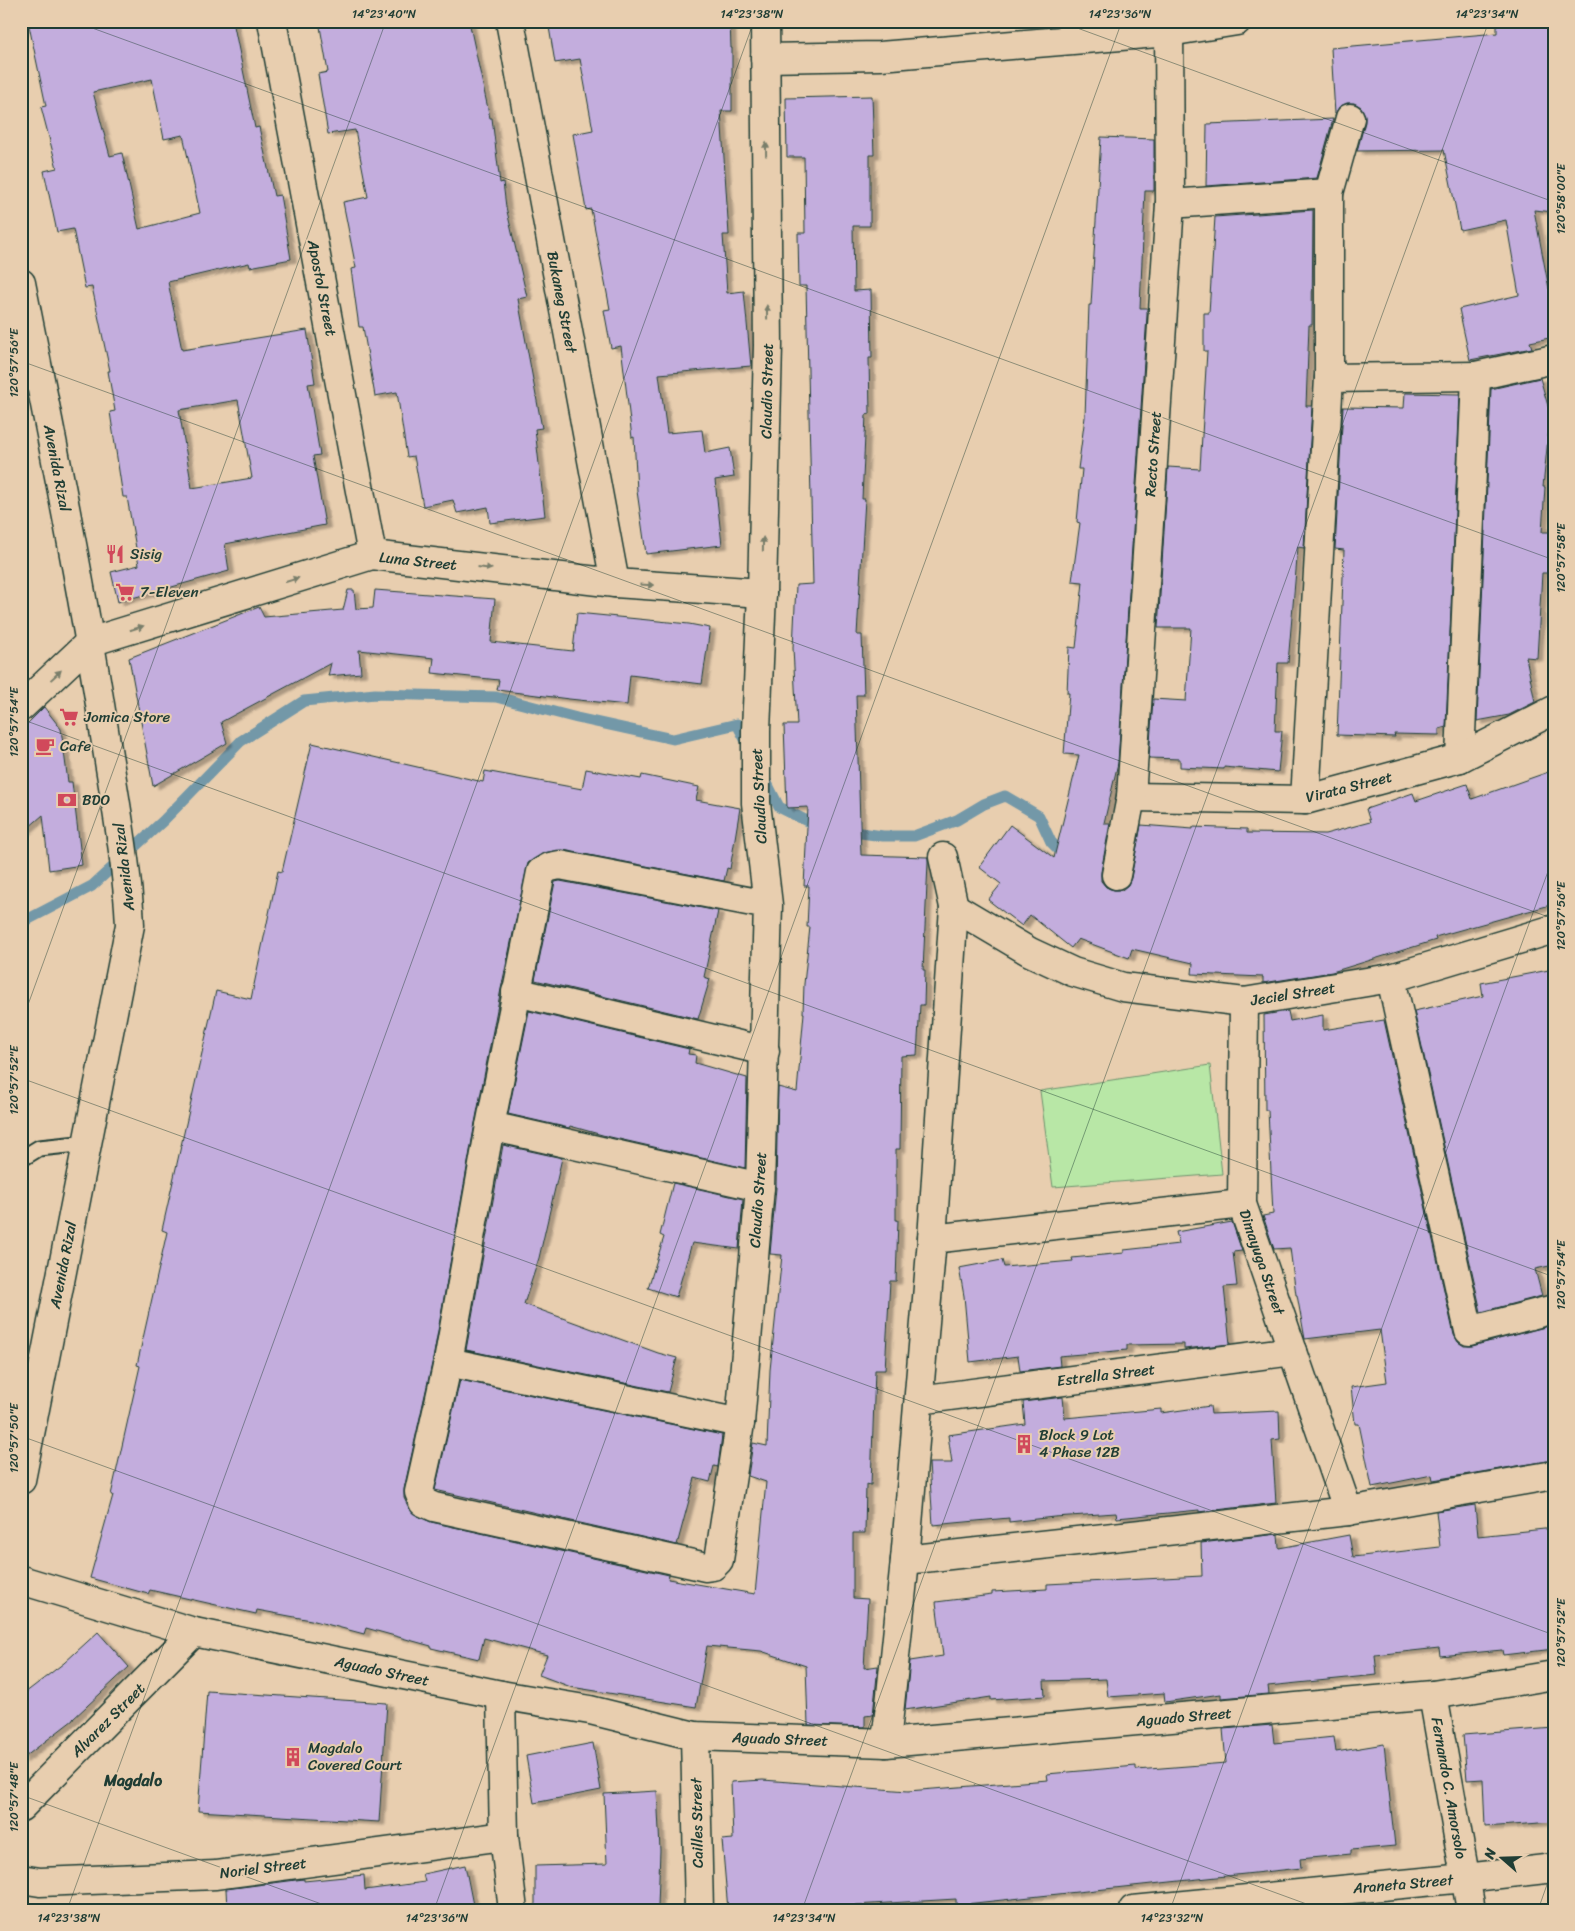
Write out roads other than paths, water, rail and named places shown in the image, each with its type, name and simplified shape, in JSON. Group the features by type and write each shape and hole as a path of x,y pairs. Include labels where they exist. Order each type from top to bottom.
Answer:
{"street":[{"name":"Apostol Street","path":"272,21 372,555"},
{"name":"Bukaneg Street","path":"510,21 615,583"},
{"name":"Claudio Street","path":"448,1362 419,1492 423,1502 443,1509 706,1567 713,1566 719,1560 740,1423 760,1187 765,1051 768,905 756,803 756,730 762,593 768,345 765,21"},
{"path":"765,58 880,56 1237,21"},
{"name":"Recto Street","path":"1116,875 1131,797 1170,204 1169,27"},
{"path":"1305,800 1329,378 1329,193 1350,118"},
{"path":"1170,204 1329,193"},
{"name":"Avenida Rizal","path":"21,282 90,642 121,836 128,890 130,925 21,1480"},
{"path":"1329,378 1476,376 1554,359"},
{"path":"1460,758 1476,376"},
{"name":"Luna Street","path":"21,707 90,642 372,555 615,583 762,593"},
{"name":"Virata Street","path":"1131,797 1305,800 1460,758 1554,710"},
{"path":"886,1743 919,1400 932,1239 954,907 943,858"},
{"path":"740,1423 448,1362 490,1126 542,872 550,867 560,865 768,905"},
{"name":"Jeciel Street","path":"954,907 1030,952 1073,972 1123,987 1244,1002 1391,978 1554,929"},
{"path":"1391,978 1469,1331 1554,1309"},
{"path":"516,992 765,1051"},
{"name":"Dimayuga Street","path":"1244,1002 1242,1204 1348,1511"},
{"path":"490,1126 760,1187"},
{"path":"932,1239 1242,1204"},
{"name":"Estrella Street","path":"919,1400 1293,1351"},
{"path":"905,1560 1348,1511 1554,1475"},
{"name":"Aguado Street","path":"21,1580 194,1632 501,1695 590,1710 695,1736 886,1743 1433,1695 1554,1675"},
{"name":"Alvarez Street","path":"21,1807 194,1632"},
{"path":"501,1695 504,1836 513,1910"},
{"name":"Fernando C. Amorsolo","path":"1433,1695 1471,1910"},
{"name":"Cailles Street","path":"695,1736 699,1910"},
{"name":"Noriel Street","path":"21,1879 40,1882 216,1875 504,1836"},
{"name":"Araneta Street","path":"1133,1910 1276,1903 1554,1868"}],"lane":[{"path":"21,1159 39,1148 88,1143"}],"waterway":[{"path":"21,923 92,886 163,821 241,741 304,701 375,694 496,697 577,718 673,739 737,724 749,747"},
{"path":"763,775 779,807 820,826"},
{"path":"846,831 883,836 914,836 957,820 984,804 1005,796 1039,816 1051,842 1067,858"}],"place":[{"name":"Sisig","path":"115,554"},
{"name":"7-Eleven","path":"125,592"},
{"name":"Jomica Store","path":"69,717"},
{"name":"Cafe","path":"45,746"},
{"name":"BDO","path":"67,800"},
{"name":"Block 9 Lot 4 Phase 12B","path":"1024,1444"},
{"name":"Magdalo Covered Court","path":"293,1757"}],"district":[{"name":"Magdalo","path":"133,1780"}]}
